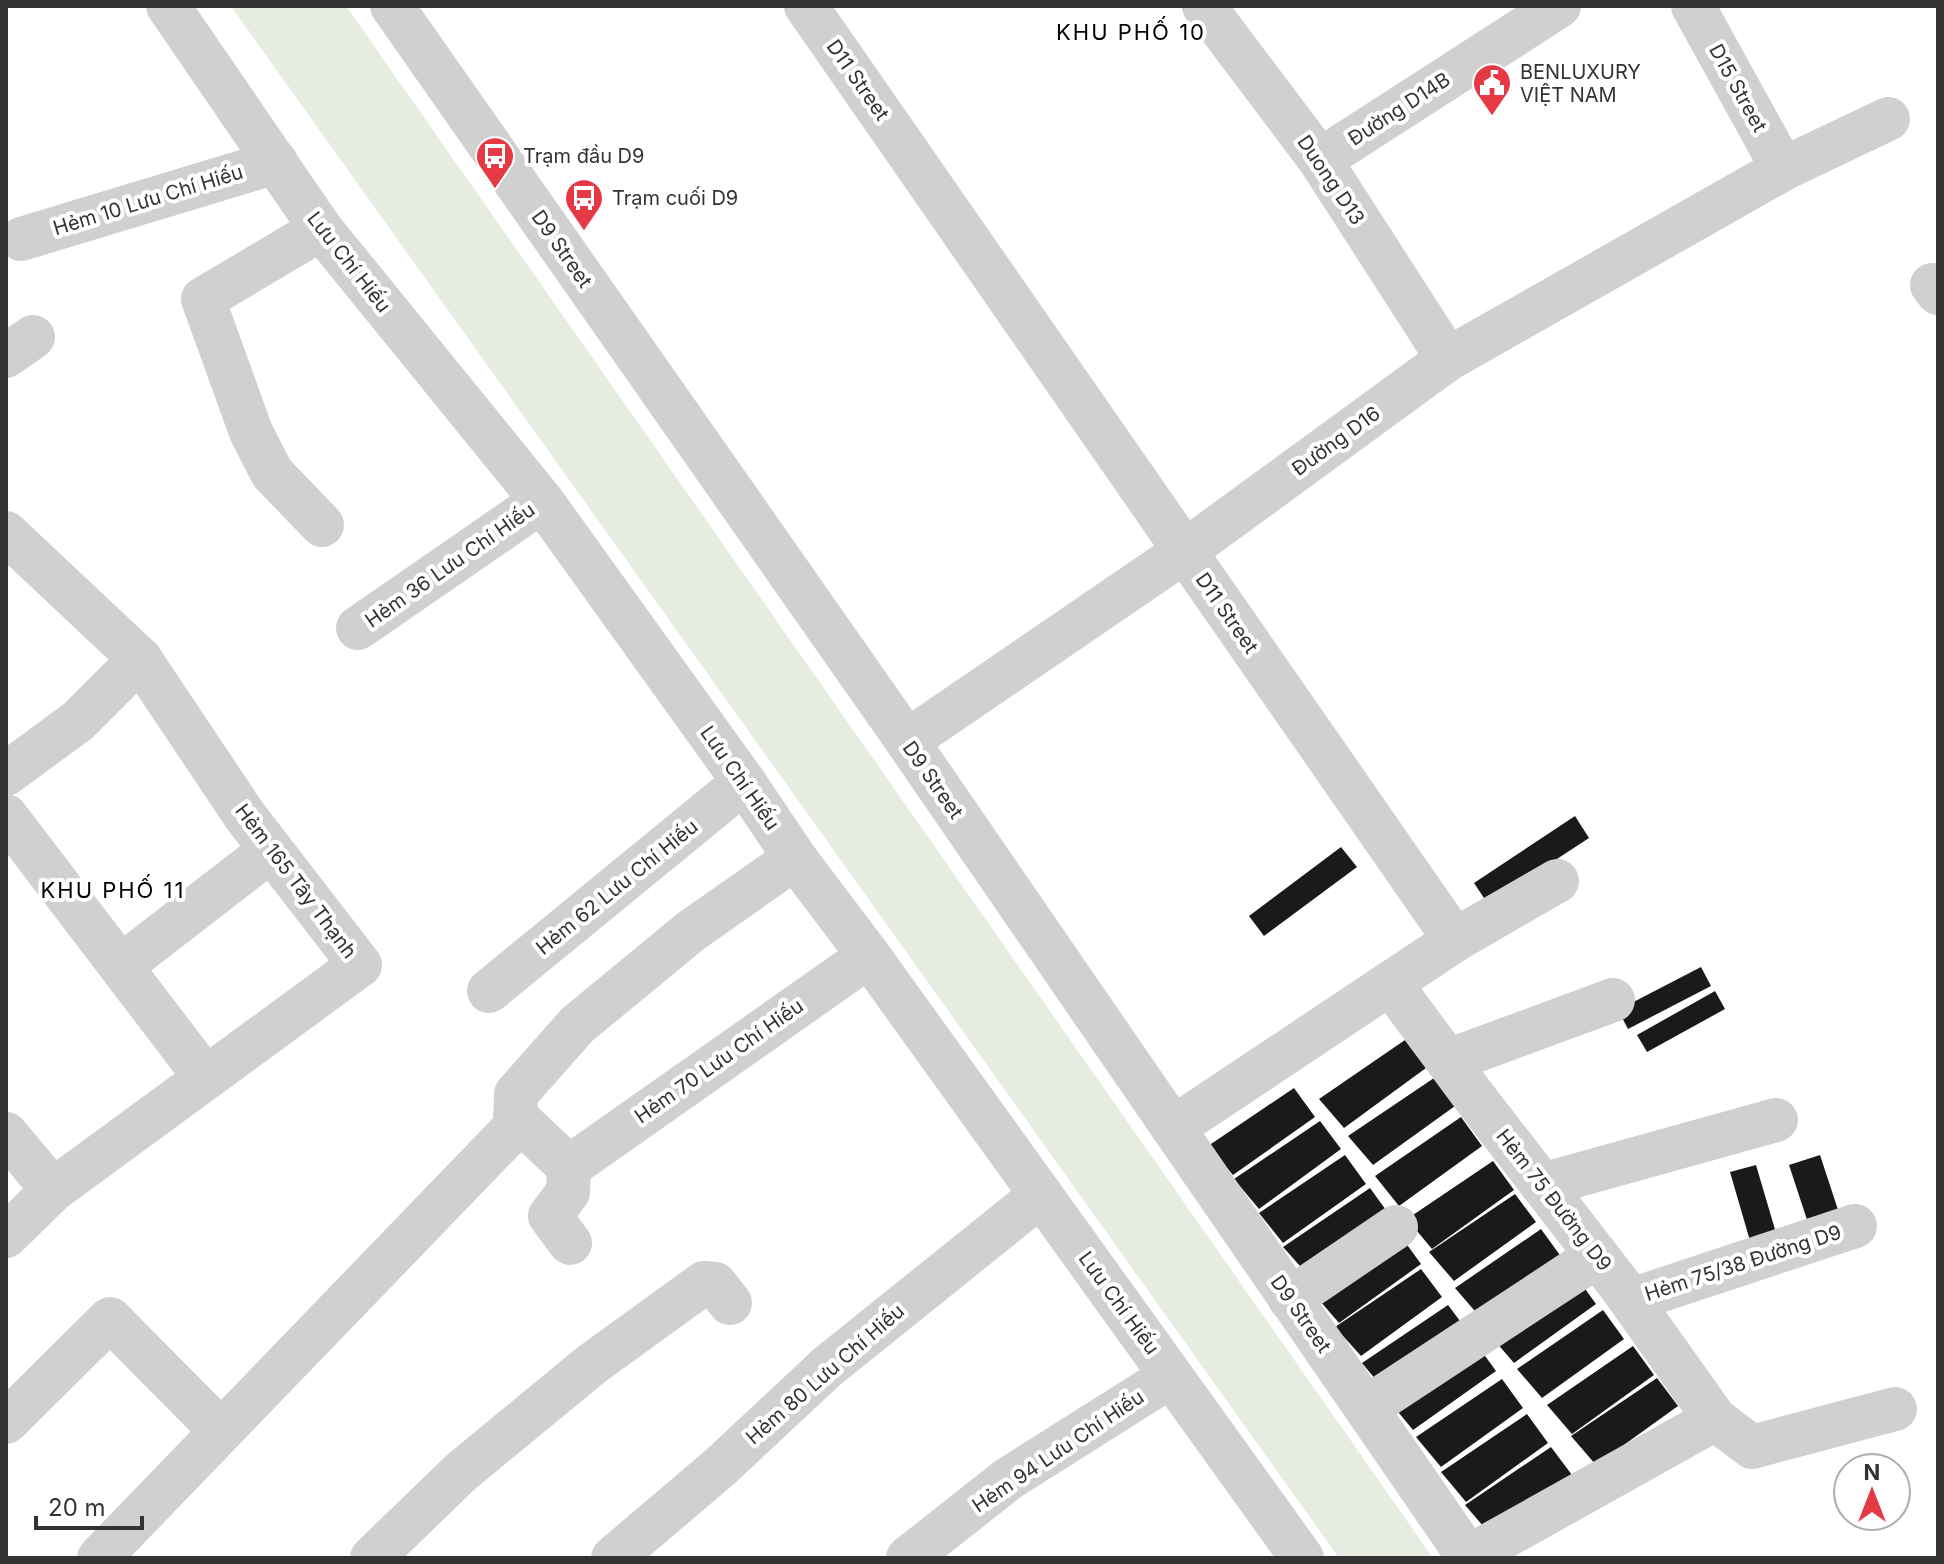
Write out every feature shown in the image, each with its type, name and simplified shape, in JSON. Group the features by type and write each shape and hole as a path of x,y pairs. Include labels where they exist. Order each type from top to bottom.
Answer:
{"street":[{"name":"Lưu Chí Hiếu","path":"168,6 321,229 542,501 795,858 1171,1376 1296,1556"},
{"name":"D9 Street","path":"392,6 907,741 1469,1557"},
{"name":"D11 Street","path":"806,6 1455,940"},
{"name":"Duong D13","path":"1204,6 1320,160 1448,359"},
{"name":"Đường D14B","path":"1320,160 1559,6"},
{"name":"D15 Street","path":"1693,6 1783,169"},
{"name":"Đường D16","path":"907,741 1185,551 1448,359 1783,169 1888,119"},
{"name":"Hẻm 10 Lưu Chí Hiếu","path":"21,239 276,162"},
{"path":"321,229 203,299 251,432 272,473 322,525"},
{"name":"Hẻm 36 Lưu Chí Hiếu","path":"358,628 542,501"},
{"name":"Hẻm 165 Tây Thạnh","path":"6,533 140,659 245,816 360,965 53,1190 6,1236"},
{"path":"6,774 78,721 140,659"},
{"name":"Hẻm 62 Lưu Chí Hiếu","path":"489,991 744,782"},
{"path":"6,816 205,1077"},
{"path":"121,966 271,850"},
{"path":"99,1558 515,1127 516,1094 577,1025 691,931 795,858"},
{"path":"1173,1128 1455,940 1557,881"},
{"name":"Hẻm 70 Lưu Chí Hiếu","path":"569,1167 869,956"},
{"name":"Hẻm 75 Đường D9","path":"1390,983 1631,1300 1715,1419 1752,1447 1895,1409"},
{"path":"1448,1061 1613,1000"},
{"path":"515,1116 569,1167 568,1192 550,1216 570,1243"},
{"path":"1542,1185 1776,1120"},
{"path":"6,1134 53,1190"},
{"name":"Hẻm 80 Lưu Chí Hiếu","path":"613,1558 720,1467 827,1367 1041,1195"},
{"name":"Hẻm 75/38 Đường D9","path":"1631,1300 1855,1226"},
{"path":"1290,1299 1396,1227"},
{"path":"1366,1408 1597,1256"},
{"path":"372,1558 473,1462 592,1364 704,1283 715,1284 730,1303"},
{"path":"6,1422 110,1319 220,1430"},
{"name":"Hẻm 94 Lưu Chí Hiếu","path":"908,1558 1008,1479 1171,1376"},
{"path":"1469,1557 1715,1419"}],"shaded area":[{"path":"231,6 346,6 1433,1558 1339,1558"}],"building":[{"path":"1575,816 1589,838 1488,904 1474,883"},
{"path":"1341,847 1357,867 1264,936 1249,916"},
{"path":"1701,967 1711,986 1628,1029 1618,1010"},
{"path":"1715,991 1725,1009 1647,1052 1637,1035"},
{"path":"1405,1040 1426,1068 1344,1128 1319,1099"},
{"path":"1434,1078 1455,1106 1373,1165 1348,1136"},
{"path":"1294,1088 1315,1117 1233,1175 1208,1146"},
{"path":"1461,1117 1482,1146 1399,1206 1375,1176"},
{"path":"1320,1121 1341,1149 1259,1209 1234,1179"},
{"path":"1345,1155 1366,1184 1283,1243 1259,1213"},
{"path":"1820,1155 1845,1231 1814,1241 1789,1165"},
{"path":"1493,1161 1514,1190 1432,1249 1407,1219"},
{"path":"1756,1165 1781,1250 1755,1258 1730,1172"},
{"path":"1370,1188 1391,1217 1309,1276 1283,1247"},
{"path":"1515,1194 1536,1222 1454,1281 1429,1252"},
{"path":"1541,1229 1562,1258 1480,1317 1455,1288"},
{"path":"1400,1235 1421,1264 1339,1323 1314,1294"},
{"path":"1421,1269 1442,1297 1361,1356 1335,1327"},
{"path":"1575,1275 1596,1304 1514,1363 1489,1334"},
{"path":"1448,1305 1469,1333 1386,1392 1362,1363"},
{"path":"1603,1310 1624,1339 1542,1398 1517,1369"},
{"path":"1475,1342 1496,1371 1413,1430 1389,1401"},
{"path":"1633,1346 1654,1375 1572,1434 1547,1405"},
{"path":"1657,1378 1678,1406 1596,1465 1571,1436"},
{"path":"1502,1379 1523,1408 1441,1467 1416,1437"},
{"path":"1527,1414 1548,1443 1466,1502 1441,1472"},
{"path":"1551,1447 1572,1475 1490,1534 1465,1505"}],"place":[{"name":"BENLUXURY VIỆT NAM","path":"1492,117"},
{"name":"Trạm đầu D9","path":"495,190"},
{"name":"Trạm cuối D9","path":"584,232"}],"district":[{"name":"KHU PHỐ 10","path":"1131,32"},
{"name":"KHU PHỐ 11","path":"113,890"}]}
